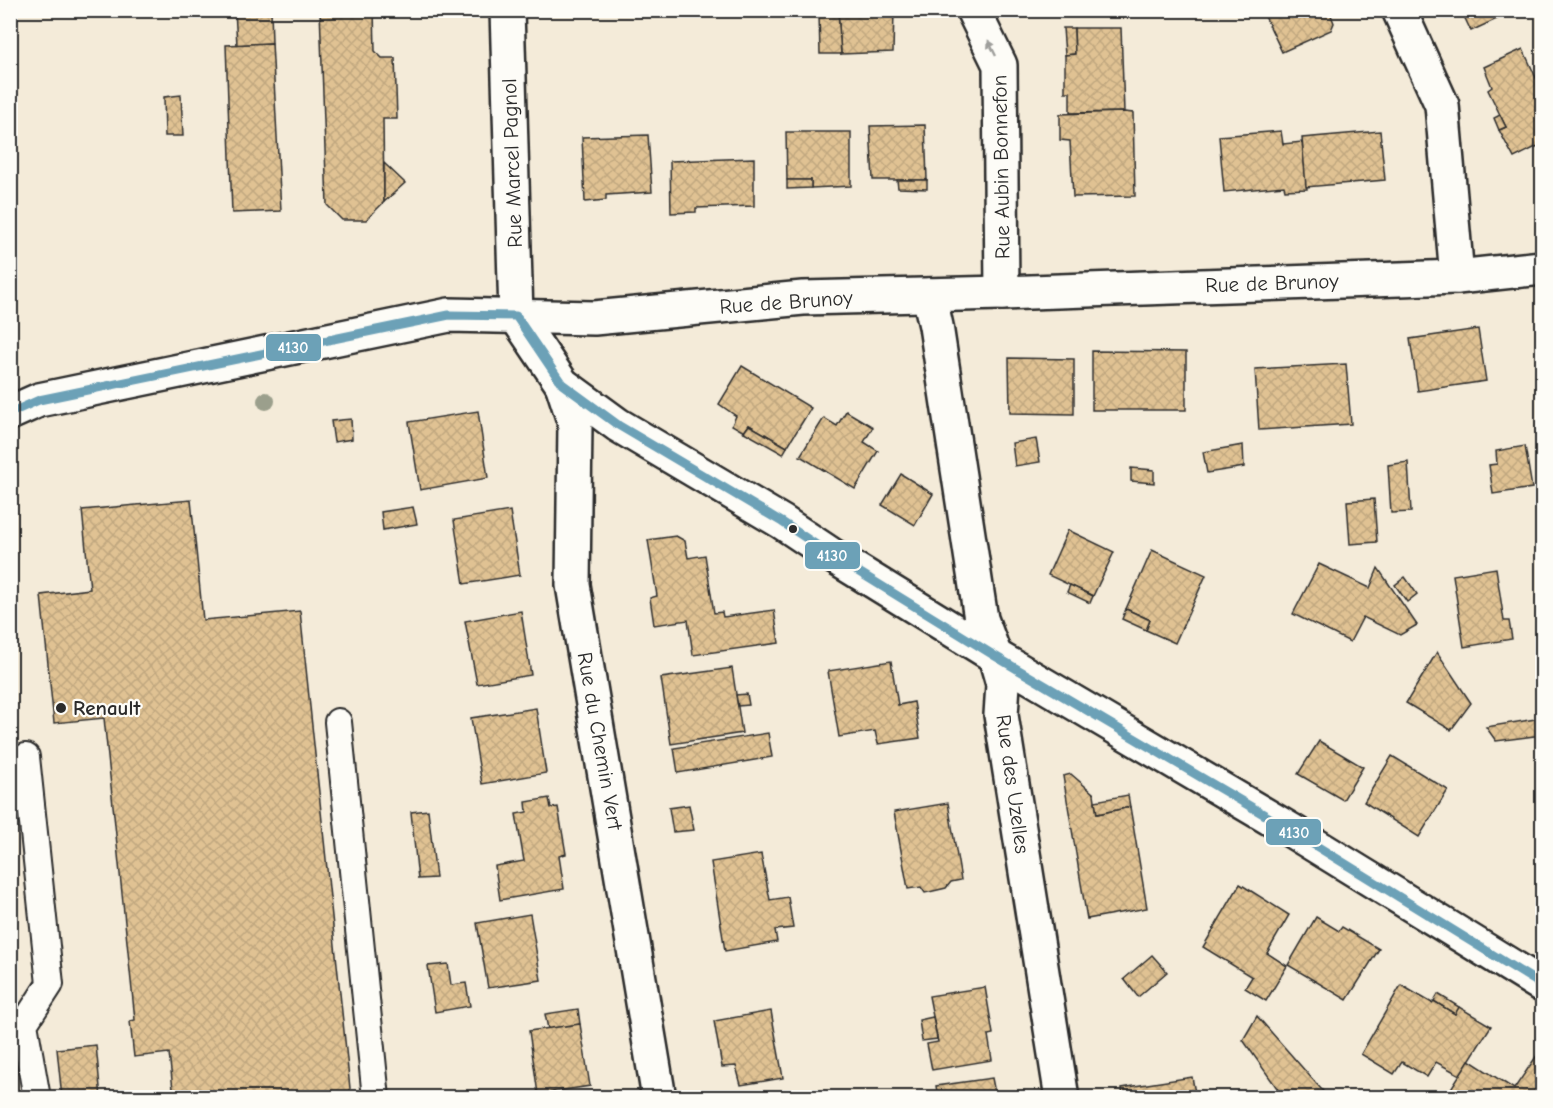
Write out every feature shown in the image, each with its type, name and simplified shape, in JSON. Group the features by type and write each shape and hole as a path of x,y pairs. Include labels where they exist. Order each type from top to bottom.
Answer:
{"street":[{"name":"Rue Marcel Pagnol","path":"507,10 516,316"},
{"name":"Rue Aubin Bonnefon","path":"974,10 1000,65 1002,293"},
{"path":"1399,10 1442,105 1457,277"},
{"name":"Rue de Brunoy","path":"20,403 448,315 594,318 803,298 1457,277 1542,268"},
{"name":"Rue des Uzelles","path":"929,295 936,326 981,620 1003,684 1001,715 1062,1098"},
{"path":"516,316 562,384 618,425 782,522 832,556 995,656 1292,831 1542,985"},
{"name":"Rue du Chemin Vert","path":"562,384 575,423 573,585 659,1098"}],"lane":[{"path":"338,722 376,1098"},
{"path":"26,757 50,984 24,1024 37,1098"}],"building":[{"path":"235,10 271,10 272,43 237,45"},
{"path":"320,10 374,10 375,51 382,58 395,58 397,119 383,119 384,202 366,220 342,220 327,205"},
{"path":"838,10 894,10 893,52 841,54"},
{"path":"1262,10 1329,10 1334,23 1331,30 1282,52"},
{"path":"1461,10 1516,10 1471,31"},
{"path":"838,11 841,54 820,54 819,13"},
{"path":"1063,28 1074,28 1075,54 1065,55"},
{"path":"1074,28 1121,28 1124,112 1070,113 1070,92 1065,92 1065,55 1075,54"},
{"path":"272,43 281,211 232,213 226,45"},
{"path":"1523,49 1542,91 1542,144 1514,158 1499,130 1506,127 1488,90 1492,87 1484,67"},
{"path":"181,95 183,136 165,136 164,97"},
{"path":"1133,113 1135,196 1073,197 1070,141 1060,140 1060,114"},
{"path":"1500,115 1506,127 1499,130 1494,118"},
{"path":"925,125 927,180 873,180 870,126"},
{"path":"1281,131 1283,144 1302,142 1307,189 1285,190 1284,186 1224,192 1219,136"},
{"path":"1380,131 1385,180 1306,187 1302,138"},
{"path":"786,132 851,132 851,186 811,188 811,180 787,180"},
{"path":"648,135 652,192 606,195 606,200 585,202 582,137"},
{"path":"754,158 754,206 696,208 696,212 671,213 670,161"},
{"path":"384,163 405,183 384,202"},
{"path":"787,180 811,180 811,188 787,189"},
{"path":"897,180 927,180 927,189 898,188"},
{"path":"1478,329 1486,381 1418,391 1410,339"},
{"path":"1092,351 1186,352 1186,410 1092,410"},
{"path":"1009,358 1074,359 1074,414 1010,413"},
{"path":"1346,364 1351,424 1259,430 1255,369"},
{"path":"742,366 811,408 787,447 749,425 744,432 732,425 736,416 719,404"},
{"path":"478,411 488,478 420,490 409,422"},
{"path":"846,411 873,427 864,442 878,451 855,489 800,456 824,418 837,426"},
{"path":"351,419 352,439 334,442 331,421"},
{"path":"749,425 787,447 783,454 744,432"},
{"path":"1036,439 1040,462 1015,466 1012,443"},
{"path":"1243,445 1244,467 1207,473 1203,452"},
{"path":"1525,446 1532,488 1493,494 1489,465 1497,464 1496,451"},
{"path":"1408,462 1411,512 1391,513 1388,465"},
{"path":"1131,468 1154,470 1154,483 1131,481"},
{"path":"901,474 933,494 915,525 882,505"},
{"path":"1374,499 1377,542 1350,544 1347,501"},
{"path":"191,500 203,620 300,611 351,1098 174,1098 169,1053 134,1057 130,1021 135,1020 104,718 54,723 41,595 90,589 82,510"},
{"path":"413,507 417,524 383,530 381,512"},
{"path":"510,511 520,575 464,584 454,520"},
{"path":"1068,530 1114,552 1093,596 1048,575"},
{"path":"676,536 685,541 688,558 705,555 714,613 722,612 723,617 774,610 779,643 693,655 688,620 654,625 650,598 657,596 648,540"},
{"path":"1152,550 1206,575 1175,643 1146,630 1150,620 1126,609"},
{"path":"1319,564 1370,588 1378,568 1417,625 1400,635 1363,617 1350,642 1293,614"},
{"path":"1496,568 1504,621 1509,621 1512,639 1464,647 1453,575"},
{"path":"1405,577 1417,594 1407,602 1395,585"},
{"path":"1070,585 1093,596 1090,603 1067,592"},
{"path":"1126,609 1150,620 1146,630 1122,619"},
{"path":"521,611 531,675 477,684 465,621"},
{"path":"1437,652 1471,703 1451,730 1406,703"},
{"path":"891,661 898,705 914,702 920,738 878,744 875,731 839,737 828,671"},
{"path":"732,668 742,733 671,744 661,678"},
{"path":"747,694 749,705 738,706 736,695"},
{"path":"536,708 546,773 482,784 471,718"},
{"path":"1542,718 1542,735 1496,741 1486,727"},
{"path":"768,733 772,757 678,773 674,748"},
{"path":"1319,741 1363,767 1343,800 1298,774"},
{"path":"1392,756 1448,790 1419,837 1364,802"},
{"path":"1071,774 1094,794 1097,814 1130,807 1147,908 1087,919 1063,776"},
{"path":"1128,795 1130,807 1097,814 1095,801"},
{"path":"549,798 551,808 558,807 566,854 559,856 564,889 500,900 495,866 524,861 516,814 527,812 526,802"},
{"path":"948,803 961,880 951,882 946,888 925,893 921,887 908,889 894,812"},
{"path":"689,805 694,830 673,832 669,808"},
{"path":"428,810 436,878 418,879 411,812"},
{"path":"761,854 770,900 788,897 793,928 775,930 777,942 725,951 711,862"},
{"path":"1240,884 1289,915 1267,953 1287,966 1266,1001 1245,988 1252,977 1203,947"},
{"path":"530,914 541,980 488,988 477,923"},
{"path":"1316,917 1339,931 1342,927 1379,949 1347,1000 1288,965"},
{"path":"1152,955 1167,972 1138,997 1124,979"},
{"path":"448,964 451,985 466,983 470,1006 435,1012 428,966"},
{"path":"1401,985 1455,1014 1459,1007 1491,1026 1460,1075 1436,1062 1427,1077 1402,1062 1394,1074 1361,1054"},
{"path":"985,987 993,1034 988,1035 992,1060 932,1070 927,1044 938,1042 929,996"},
{"path":"1438,994 1459,1007 1455,1014 1434,1001"},
{"path":"578,1009 580,1024 548,1029 545,1014"},
{"path":"771,1011 783,1078 741,1085 736,1066 722,1067 714,1021"},
{"path":"1257,1016 1329,1098 1284,1098 1243,1040"},
{"path":"933,1017 937,1039 922,1041 919,1020"},
{"path":"580,1024 590,1086 538,1094 529,1031"},
{"path":"96,1045 101,1098 62,1098 57,1049"},
{"path":"1540,1051 1542,1053 1541,1098 1445,1098 1469,1060 1514,1089"},
{"path":"1192,1077 1196,1098 1123,1098 1122,1088"},
{"path":"992,1078 996,1098 938,1098 936,1086"}],"transit line":[{"name":"4130","path":"10,413 39,400 449,315 516,316 562,384 618,425 782,522 995,656 1292,831 1542,985"}],"place":[{"name":"Renault","path":"61,708"}]}
